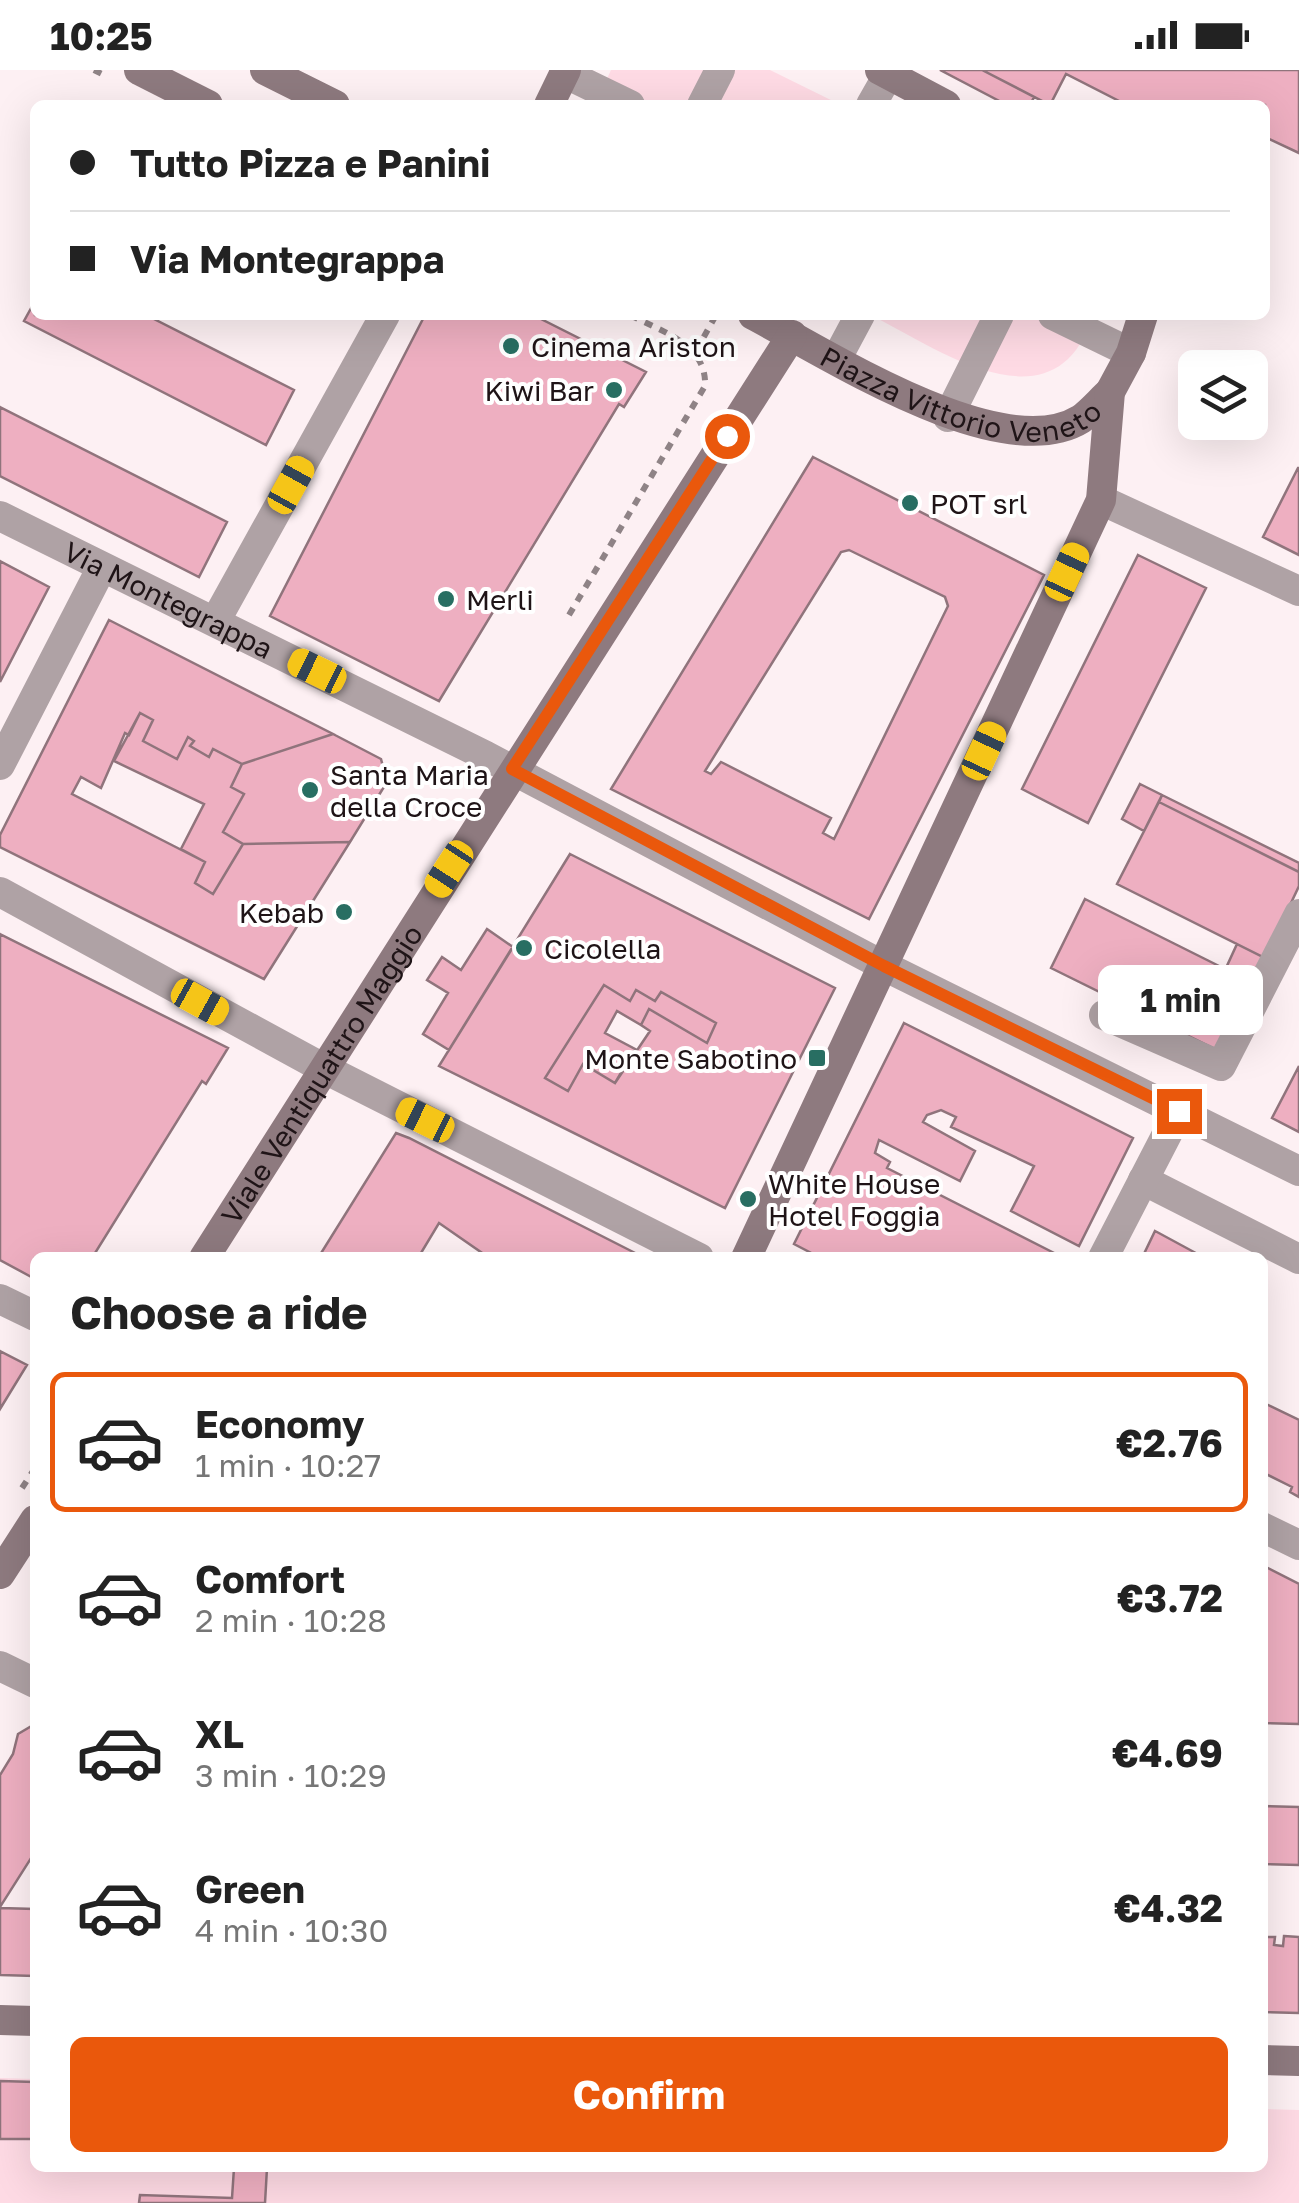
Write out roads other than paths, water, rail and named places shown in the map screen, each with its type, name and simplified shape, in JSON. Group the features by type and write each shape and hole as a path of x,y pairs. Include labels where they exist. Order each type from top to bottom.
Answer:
{"street":[{"path":"139,70 198,100"},
{"path":"264,70 325,100"},
{"path":"705,100 720,70"},
{"path":"551,100 565,72 620,100"},
{"path":"873,100 884,72 937,100"},
{"path":"216,620 382,320"},
{"name":"Piazza Vittorio Veneto","path":"763,320 948,416 1035,432 1080,420 1110,392 1131,353 1141,320"},
{"path":"837,358 857,320"},
{"path":"948,416 996,320"},
{"path":"1063,320 1131,353"},
{"name":"Viale Ventiquattro Maggio","path":"208,1252 792,335"},
{"name":"Piazza Vittorio Veneto","path":"1101,500 1110,392"},
{"path":"749,1252 1101,500 1299,592"},
{"name":"Via Montegrappa","path":"0,516 512,769 884,966 1299,1170"},
{"path":"0,765 102,567"},
{"path":"0,892 322,1068 687,1252"},
{"path":"1104,1015 1221,1066 1288,962 1299,914"},
{"path":"1106,1252 1179,1111"},
{"path":"1143,1180 1299,1259"},
{"path":"0,1299 30,1314"},
{"path":"0,1574 30,1528"},
{"path":"1268,1530 1299,1545"},
{"path":"0,1666 30,1680"},
{"path":"0,2020 30,2022"},
{"path":"1268,2060 1299,2062"}],"place":[{"name":"Cinema Ariston","path":"511,346"},
{"name":"Kiwi Bar","path":"614,390"},
{"name":"POT srl","path":"910,503"},
{"name":"Merli","path":"446,599"},
{"name":"Santa Maria della Croce","path":"310,790"},
{"name":"Kebab","path":"344,912"},
{"name":"Cicolella","path":"524,948"},
{"name":"Monte Sabotino","path":"817,1058"},
{"name":"White House Hotel Foggia","path":"748,1199"}]}
